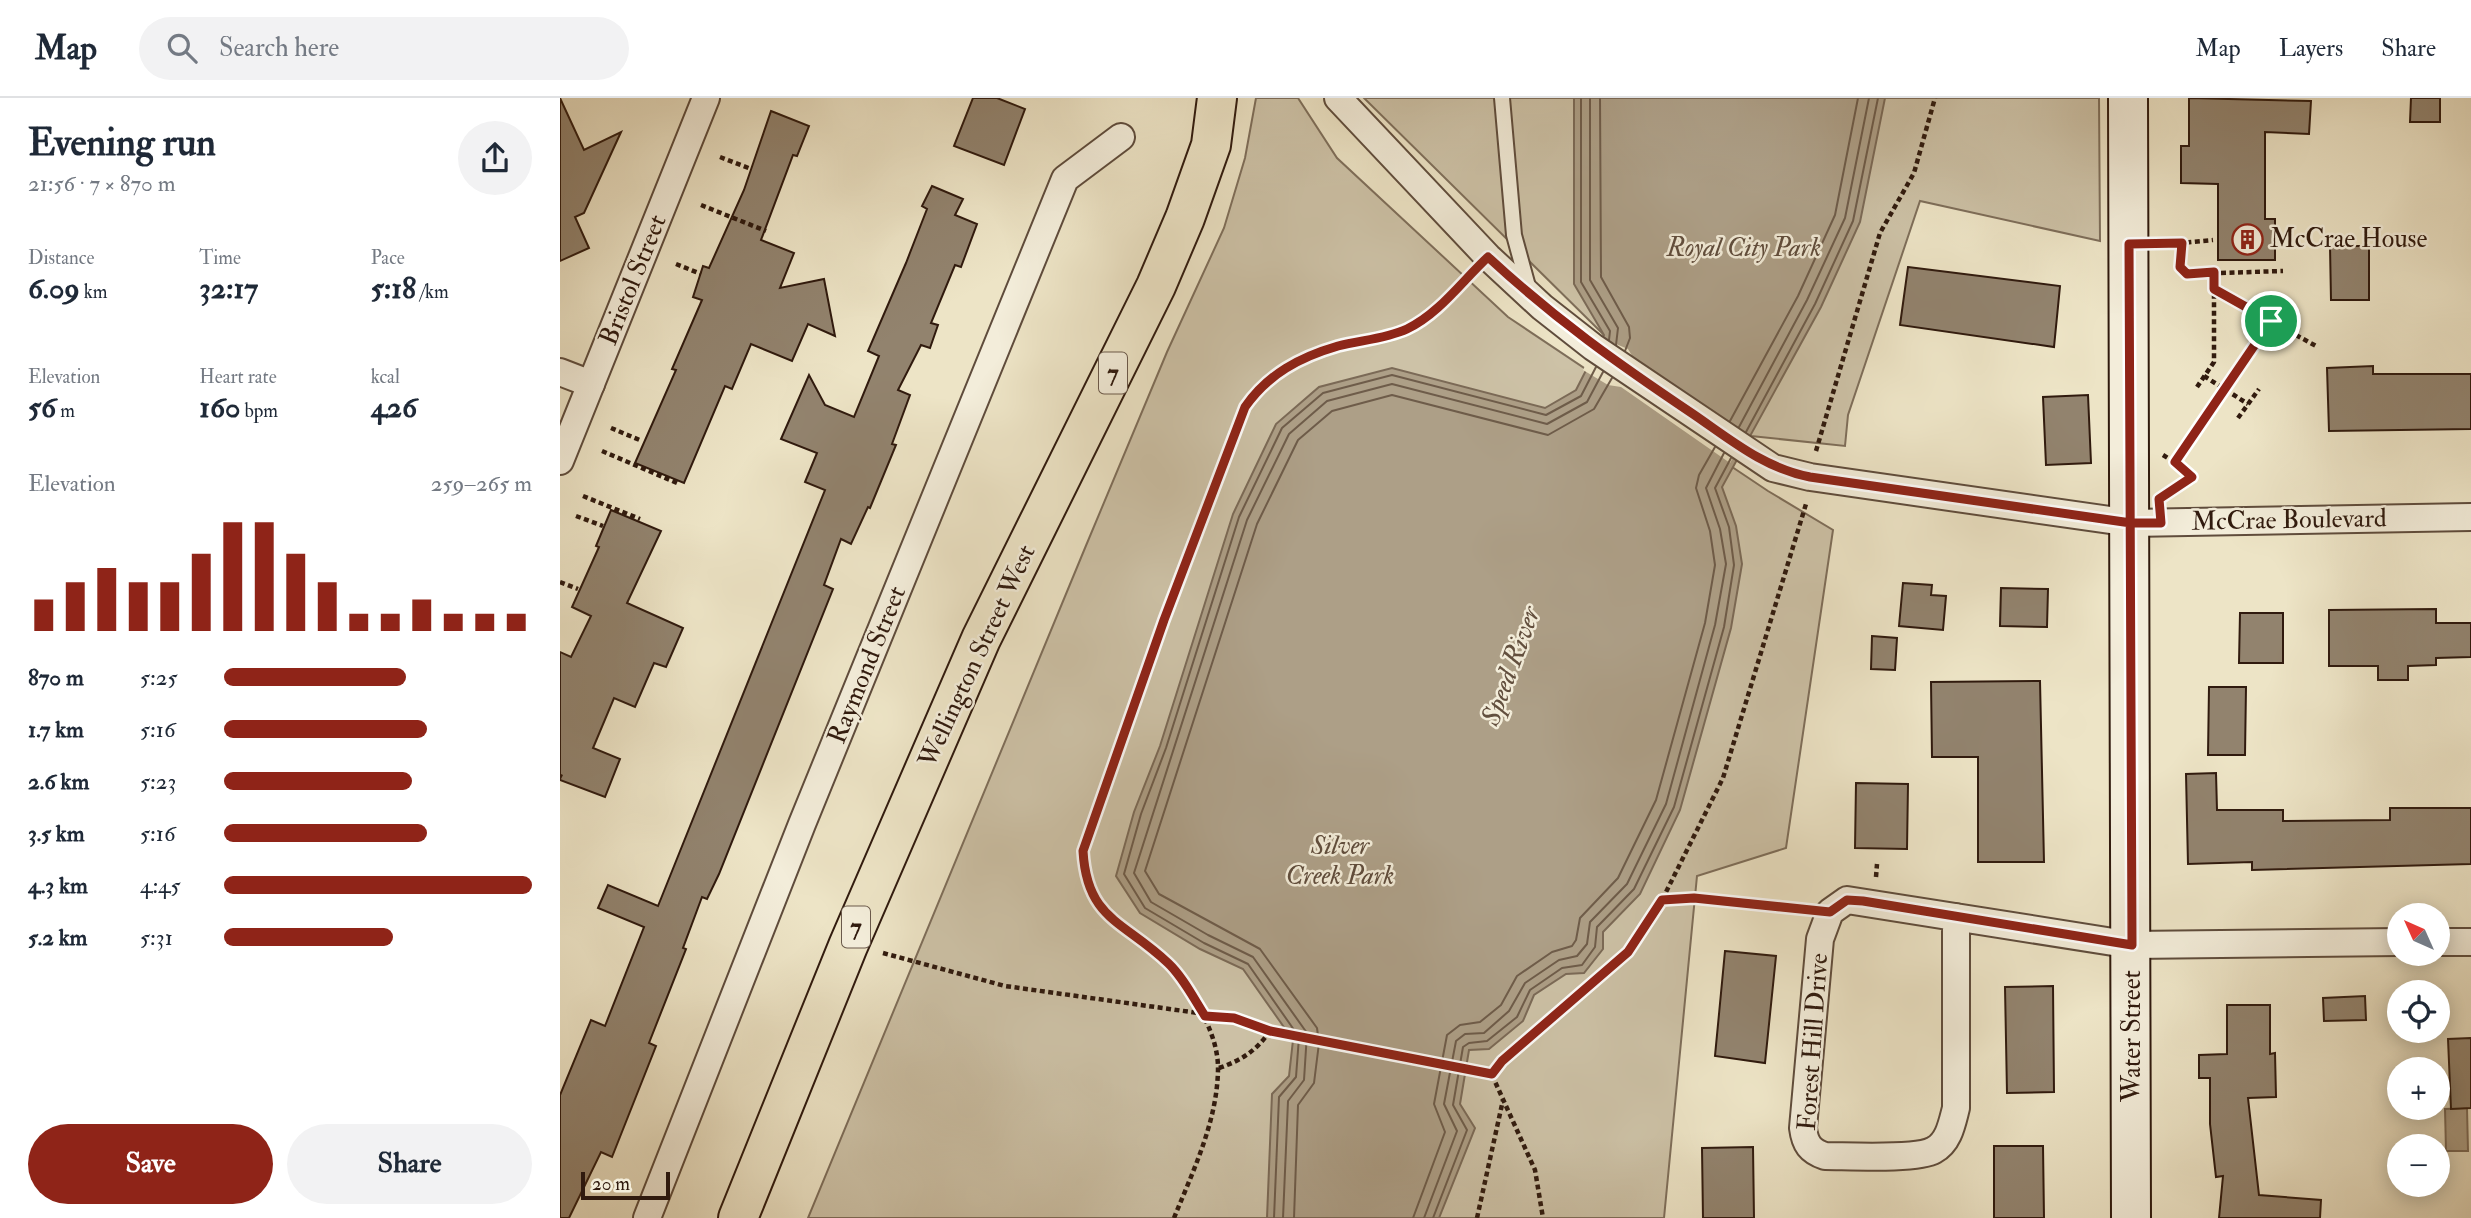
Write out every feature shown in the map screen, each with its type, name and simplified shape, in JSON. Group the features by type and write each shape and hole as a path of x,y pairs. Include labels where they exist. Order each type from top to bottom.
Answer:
{"main road":[{"name":"Wellington Street West","path":"738,1218 848,946 981,639 1156,286 1185,218 1211,145 1217,98"}],"street":[{"name":"Bristol Street","path":"560,461 706,98"},
{"path":"1338,98 1488,257 1531,297"},
{"name":"Water Street","path":"2128,98 2129,244 2146,523 2132,945 2131,1218"},
{"name":"Raymond Street","path":"647,1218 802,824 1065,178 1121,137"},
{"name":"McCrae Boulevard","path":"1531,297 1593,347 1773,468 1810,477 2146,523 2471,517"},
{"path":"560,372 591,384"},
{"path":"1830,912 1847,900 2132,945 2387,942"},
{"name":"Forest Hill Drive","path":"1830,912 1820,939 1803,1128 1805,1142 1813,1152 1825,1156 1915,1154 1933,1150 1947,1137 1956,1108 1956,917"},
{"path":"2450,942 2471,942"}],"lane":[{"path":"1502,98 1514,234 1531,297"}],"path":[{"path":"1492,1074 1502,1061 1628,952 1662,900 1723,778 1800,529 1810,477 1880,233 1914,173 1935,98"},
{"path":"720,157 751,169"},
{"path":"701,205 766,231"},
{"path":"2129,244 2213,240"},
{"path":"2182,243 2180,267 2187,274 2283,271"},
{"path":"1174,1218 1206,1140 1219,1069 1205,1016 1169,964 1101,910 1085,879 1083,851 1235,427 1258,388 1275,373 1339,346 1382,338 1409,328 1439,305 1488,257"},
{"path":"676,264 701,274"},
{"path":"2197,387 2214,362 2214,272"},
{"path":"2214,289 2316,346"},
{"path":"2175,462 2271,321"},
{"path":"2204,376 2248,404"},
{"path":"2238,418 2259,389"},
{"path":"611,428 642,441"},
{"path":"2146,523 2159,499 2192,477 2153,447"},
{"path":"602,451 677,483"},
{"path":"583,496 640,519"},
{"path":"576,516 603,526"},
{"path":"560,582 578,589"},
{"path":"1662,900 1694,898 1830,912"},
{"path":"848,946 1005,986 1234,1018 1270,1031 1492,1074"},
{"path":"1219,1069 1243,1060 1259,1046 1270,1031"},
{"path":"1492,1074 1535,1170 1544,1218"},
{"path":"1477,1218 1503,1099"}],"green space":[{"name":"Silver Creek Park","path":"1256,98 1298,98 1337,158 1508,317 1768,491 1833,530 1786,848 1697,876 1664,1218 808,1218 1167,352 1224,228 1245,158"},
{"name":"Royal City Park","path":"1364,98 2099,98 2100,241 1920,201 1848,415 1845,446 1751,436 1604,335"}],"water":[{"name":"Speed River","path":"1574,98 1885,98 1860,222 1821,307 1722,487 1736,526 1742,564 1731,628 1680,810 1640,894 1603,932 1603,949 1584,973 1566,974 1534,995 1523,1021 1489,1049 1469,1050 1460,1104 1475,1128 1439,1218 1267,1218 1272,1094 1289,1076 1293,1040 1243,969 1200,949 1140,913 1116,876 1134,812 1160,746 1233,514 1276,424 1319,387 1392,368 1545,408 1576,390 1604,335 1574,284"},
{"path":"2467,1108 2468,1151 2450,1151 2450,1134 2446,1134 2445,1120 2450,1120 2450,1109"}],"pier":[{"path":"1599,337 1628,349 1637,364 1745,436 1730,463 1621,387 1608,385 1583,370"}],"building":[{"path":"560,98 584,150 621,132 584,213 575,217 589,248 560,261"},
{"path":"973,98 997,98 1025,109 1004,165 954,146"},
{"path":"2189,98 2311,101 2309,134 2265,132 2265,219 2275,219 2275,260 2218,260 2218,184 2181,183 2181,146 2189,146"},
{"path":"2411,98 2440,98 2440,122 2410,122"},
{"path":"771,111 809,126 797,156 793,155 761,240 794,253 780,288 824,279 835,336 808,324 792,361 751,344 732,389 725,386 684,483 635,463 676,370 672,369 702,300 693,297 703,266 709,268 744,190"},
{"path":"932,186 963,199 955,215 977,224 961,267 955,265 931,323 938,325 930,348 921,345 898,390 910,395 892,444 896,445 870,508 868,507 851,544 841,539 824,585 833,589 719,874 707,899 702,897 683,948 686,949 649,1043 656,1046 612,1157 601,1152 569,1218 560,1218 560,1095 591,1020 605,1026 644,927 598,908 608,885 658,906 825,490 805,482 817,453 781,439 809,375 825,405 854,417 879,356 868,351 927,209 922,206"},
{"path":"2330,246 2369,246 2369,300 2331,300"},
{"path":"1908,267 2060,286 2054,347 1900,325"},
{"path":"2373,366 2373,374 2471,374 2471,429 2329,431 2327,368"},
{"path":"2088,395 2091,463 2046,465 2043,397"},
{"path":"611,510 661,531 627,603 683,628 666,667 654,663 635,707 614,698 593,748 620,759 605,797 560,780 560,652 571,657 591,616 572,607 599,547 596,546"},
{"path":"1903,583 1932,585 1931,595 1946,596 1943,630 1899,626"},
{"path":"2001,588 2048,589 2047,627 2000,626"},
{"path":"2436,609 2436,623 2471,623 2471,657 2436,658 2436,665 2408,666 2408,680 2378,680 2378,666 2329,666 2329,610"},
{"path":"2240,613 2283,613 2283,663 2239,663"},
{"path":"1872,636 1897,638 1895,670 1871,669"},
{"path":"2040,681 2044,862 1978,862 1978,757 1932,757 1931,682"},
{"path":"2209,687 2246,687 2245,755 2208,755"},
{"path":"2216,773 2217,810 2283,810 2283,821 2390,820 2390,808 2471,808 2471,864 2252,870 2252,862 2188,864 2186,774"},
{"path":"1856,783 1908,784 1907,849 1855,848"},
{"path":"1725,951 1776,956 1765,1063 1715,1056"},
{"path":"2053,986 2054,1092 2007,1093 2005,987"},
{"path":"2365,996 2366,1020 2324,1021 2323,998"},
{"path":"2227,1005 2270,1005 2270,1054 2275,1053 2276,1097 2248,1098 2259,1195 2321,1200 2320,1218 2219,1218 2223,1176 2216,1177 2210,1124 2210,1078 2199,1078 2199,1055 2227,1054"},
{"path":"2471,1038 2471,1108 2451,1109 2450,1039"},
{"path":"1994,1146 2043,1146 2044,1218 1994,1218"},
{"path":"1753,1147 1754,1218 1703,1218 1702,1148"}],"place":[{"name":"McCrae House","path":"2247,239"}],"route":[{"path":"2271,321 2175,462 2192,477 2159,499 2161,523 2131,523 1810,477 1773,468 1593,347 1542,307 1488,257 1439,305 1409,328 1382,338 1339,346 1295,363 1275,373 1258,388 1245,407 1235,427 1164,620 1083,851 1085,879 1101,910 1169,964 1205,1016 1234,1018 1270,1031 1492,1074 1502,1061 1628,952 1662,900 1694,898 1830,912 1847,900 1863,901 2132,945 2131,523 2129,244 2152,246 2182,243 2180,267 2187,274 2214,272 2214,289 2271,321"}]}
